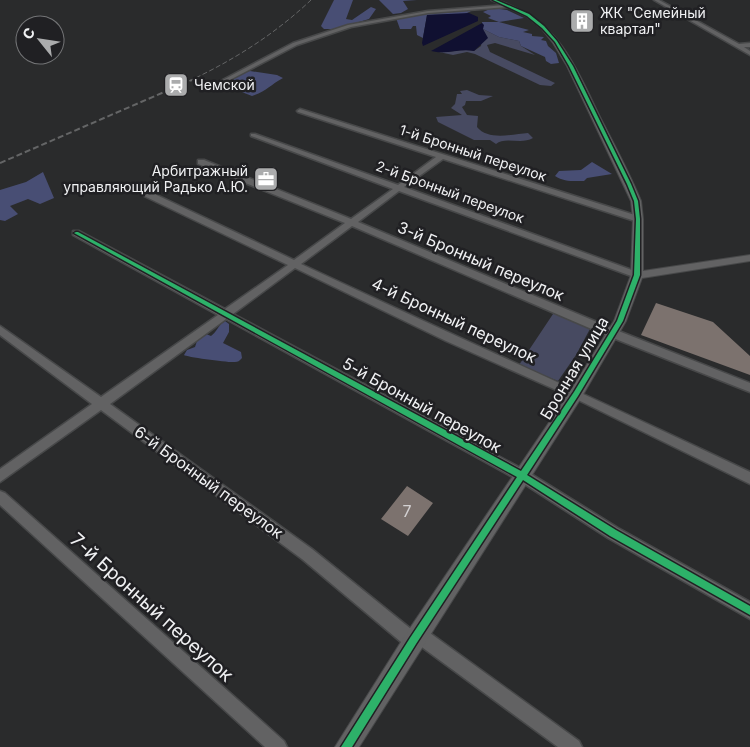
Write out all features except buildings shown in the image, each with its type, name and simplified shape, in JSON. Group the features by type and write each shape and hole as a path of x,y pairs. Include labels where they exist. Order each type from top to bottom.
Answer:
{"street":[{"name":"Бронная улица","path":"346,747 415,638 576,394 626,307 637,276 638,219 636,201 568,61 544,27 528,15 494,0"},
{"path":"656,0 750,53"},
{"path":"220,83 295,44 350,26 428,12 506,6"},
{"path":"738,46 750,45"},
{"name":"1-й Бронный переулок","path":"300,111 638,219"},
{"name":"2-й Бронный переулок","path":"253,135 637,276"},
{"path":"0,476 442,156"},
{"name":"3-й Бронный переулок","path":"200,162 353,222 612,333 750,388"},
{"name":"4-й Бронный переулок","path":"143,192 294,262 450,338 576,394 750,478"},
{"name":"5-й Бронный переулок","path":"76,233 523,476 599,524 750,611"},
{"path":"637,276 750,258"},
{"name":"6-й Бронный переулок","path":"0,330 307,554 415,638 573,747"},
{"name":"7-й Бронный переулок","path":"0,497 278,747"}],"shaded area":[{"path":"334,0 353,0 346,19 352,20 371,7 376,9 369,19 335,29 324,29 321,26"},
{"path":"379,0 417,0 403,1 408,9 401,13 393,14"},
{"path":"492,8 507,10 524,18 499,22 488,18 491,16 483,12"},
{"path":"471,11 465,14 427,15 423,38 417,35 416,26 413,26 411,29 400,29 396,18 433,12"},
{"path":"469,13 478,17 478,21 423,46 427,15"},
{"path":"482,22 499,22 529,30 523,32 532,34 532,36 544,37 541,40 546,41 548,46 556,53 559,63 551,64 546,61 545,57 521,46 519,41 499,37 483,29"},
{"path":"482,23 488,38 474,51 431,51"},
{"path":"483,29 499,37 519,41 521,46 535,55 495,43 487,45 490,52 555,83 551,86 540,85 475,54 467,52 453,55 439,52 474,51 481,46"},
{"path":"250,71 277,75 283,78 252,96 221,84 240,73"},
{"path":"467,90 479,95 493,96 481,101 466,101 462,107 467,115 478,116 477,127 482,131 501,136 528,133 533,138 523,141 504,141 496,144 490,140 474,140 438,122 436,117 462,115 451,108 455,104 457,94 462,94 460,91"},
{"path":"592,162 612,174 587,178 584,181 565,180 555,176 559,171 581,170"},
{"path":"43,172 54,198 40,204 28,199 10,206 18,214 5,221 0,220 0,190 26,182"},
{"path":"555,311 591,327 576,355 558,381 519,365"},
{"path":"225,321 229,324 229,332 223,343 241,352 242,358 239,361 226,362 184,355 187,350 195,347 197,341 206,334 211,336"}],"railway":[{"path":"189,81 253,45 283,24 311,0"},
{"path":"0,163 192,80"}],"cycle path":[{"path":"346,747 413,641 576,394 620,321 637,275 638,219 636,201 571,66 556,42 543,27 528,15 494,0"},
{"path":"76,233 523,476 613,533 750,611"}],"place":[{"name":"ЖК \"Семейный квартал\"","path":"582,21"},
{"name":"Чемской","path":"176,85"},
{"name":"Арбитражный управляющий Радько А.Ю.","path":"266,179"}]}
